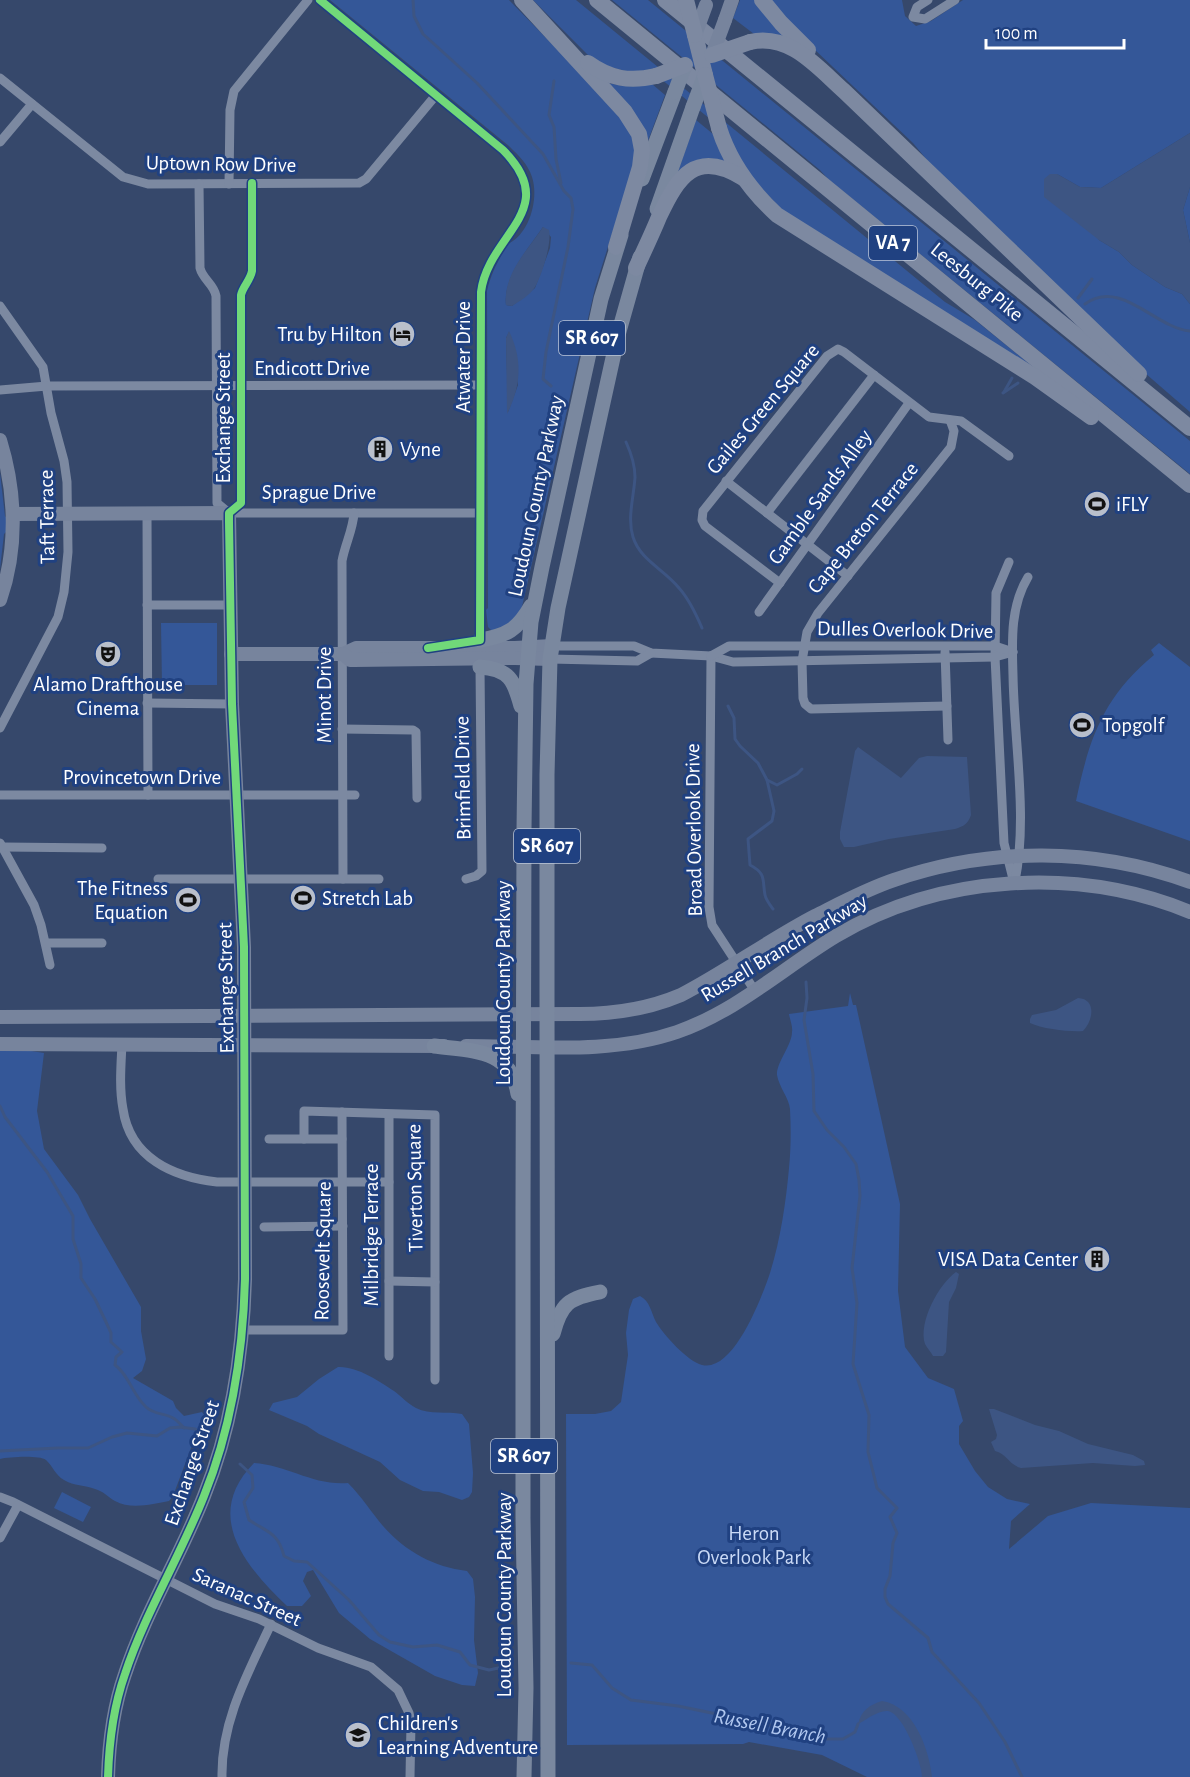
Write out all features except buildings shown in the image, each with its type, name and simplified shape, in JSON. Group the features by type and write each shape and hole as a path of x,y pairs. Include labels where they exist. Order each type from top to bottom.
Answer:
{"highway":[{"path":"522,0 625,112 639,134 642,150 640,167 616,247"},
{"name":"Leesburg Pike","path":"597,0 1190,485"},
{"name":"Leesburg Pike","path":"665,0 1190,428"},
{"path":"686,0 695,35 706,63 719,128 727,152 757,195 777,215 1035,377 1190,490"},
{"path":"762,0 844,91"},
{"path":"556,35 587,63 607,75 627,79 656,76 685,65 706,63 750,42 776,41 795,49 844,91 1190,422"},
{"path":"636,268 675,184 689,172 698,168 716,167 725,168 744,178"}],"main road":[{"name":"Loudoun County Parkway","path":"548,1777 547,765 551,652 558,608 618,335 636,268 693,107 706,63 732,0"},
{"name":"Loudoun County Parkway","path":"524,1777 526,1677 523,1518 523,1136 525,720 529,653 537,592 596,320 616,247 707,2"},
{"path":"0,440 8,469 13,514 10,556 0,600"},
{"name":"Sprague Drive","path":"13,514 229,513"},
{"name":"Exchange Street","path":"108,1777 110,1740 124,1676 135,1645 205,1495 222,1445 233,1399 243,1330 246,1279 245,1017 242,879 231,704 229,513"},
{"path":"428,654 502,636 513,630 526,614 537,592"},
{"path":"231,654 343,654 354,660 428,654 551,652"},
{"path":"428,654 498,670 512,680 525,720"},
{"name":"Russell Branch Parkway","path":"0,1017 606,1014 643,1008 681,995 813,918 893,880 948,864 1013,856 1067,856 1121,863 1190,882"},
{"name":"Russell Branch Parkway","path":"0,1044 608,1046 653,1039 704,1021 738,1004 834,938 879,914 943,894 1014,883 1069,884 1139,895 1190,912"},
{"path":"434,1046 484,1053 506,1064 516,1082 523,1136"},
{"path":"549,1355 558,1316 567,1302 580,1296 600,1292"}],"street":[{"path":"229,184 230,110 234,91 308,0"},
{"name":"Atwater Drive","path":"320,0 503,150 519,169 526,186 525,205 519,220 497,249 482,282 480,640"},
{"path":"928,0 917,7 913,17 925,19 954,0"},
{"name":"Uptown Row Drive","path":"0,78 123,177 148,184 359,183 366,179 436,95"},
{"path":"0,142 32,104"},
{"name":"Exchange Street","path":"200,184 200,268 213,287 216,296 218,503 229,513 241,503 241,295 252,271 252,183"},
{"name":"Taft Terrace","path":"0,306 42,368 64,461 68,514 67,566 58,617 0,728"},
{"name":"Gailes Green Square","path":"780,583 703,523 703,511 830,353 838,349 844,352 929,417 961,421 1009,456"},
{"path":"767,513 874,375"},
{"name":"Endicott Drive","path":"0,390 46,386 481,385"},
{"name":"Gamble Sands Alley","path":"759,612 909,403"},
{"name":"Cape Breton Terrace","path":"947,706 811,709 803,698 802,661 807,632 812,622 951,447 954,431 950,420"},
{"path":"726,481 848,576"},
{"path":"147,513 147,795"},
{"name":"Sprague Drive","path":"229,513 480,513"},
{"name":"Minot Drive","path":"343,879 342,561 354,513"},
{"path":"1009,562 996,593 995,657 998,747 1013,856"},
{"path":"1014,883 1016,746 1013,652 1015,606 1028,577"},
{"path":"147,605 230,605"},
{"name":"Dulles Overlook Drive","path":"551,652 634,646 651,653 711,656 733,662 995,657 1013,652"},
{"name":"Dulles Overlook Drive","path":"711,656 729,646 995,646 1013,652"},
{"path":"944,646 948,740"},
{"name":"Dulles Overlook Drive","path":"551,652 637,661 651,653"},
{"name":"Broad Overlook Drive","path":"711,656 709,907 712,925 755,991"},
{"name":"Brimfield Drive","path":"466,879 482,871 480,667"},
{"path":"147,703 231,704"},
{"path":"342,729 413,730 416,732 417,798"},
{"path":"998,747 1016,746"},
{"name":"Provincetown Drive","path":"0,795 355,795"},
{"path":"1,845 102,848"},
{"path":"1,845 34,905 46,943 50,965"},
{"path":"158,879 379,879"},
{"path":"46,943 102,943"},
{"path":"122,1044 121,1094 123,1111 131,1135 139,1147 159,1164 177,1174 200,1180 245,1182 389,1182"},
{"name":"Tiverton Square","path":"304,1139 304,1111 435,1115 435,1380"},
{"name":"Roosevelt Square","path":"243,1330 343,1330 342,1112"},
{"name":"Milbridge Terrace","path":"389,1115 389,1356"},
{"path":"269,1139 342,1139"},
{"path":"264,1227 343,1226"},
{"path":"389,1281 435,1282"},
{"name":"Saranac Street","path":"0,1497 215,1604 271,1624 318,1648 371,1667 398,1690 405,1703 411,1723 410,1777"},
{"path":"0,1538 18,1504"},
{"path":"222,1777 225,1744 235,1701 271,1624"}],"green space":[{"path":"330,0 509,0 594,87 631,131 636,158 595,288 521,611 514,623 492,631 488,627 486,610 488,608 487,291 493,272 508,244 516,239 527,224 534,195 534,185 528,168 509,146","holes":["543,227 551,237 550,248 535,288 512,306 506,305 508,284 512,274","509,332 518,385 508,412 506,338"]},
{"path":"533,0 576,0 945,302 975,320 1047,378 785,213 749,175 726,132 650,70 634,73 597,64"},
{"path":"612,0 648,0 1190,441 1190,474 828,179 820,170"},
{"path":"740,0 755,0 786,37 754,34 733,18"},
{"path":"766,0 902,0 905,16 916,26 931,21 963,0 1190,0 1190,133 1101,188 1080,187 1057,174 1099,240 1119,252 1132,265 1165,287 1182,294 1190,304 1190,412 1123,354 941,177 913,143 794,30"},
{"path":"607,83 624,86 652,84 665,95 646,146"},
{"path":"696,120 713,134 727,163 678,171"},
{"path":"1190,187 1190,243 1183,210"},
{"path":"0,473 7,531 4,534 0,569"},
{"path":"161,623 217,623 217,685 162,685"},
{"name":"Topgolf","path":"1159,643 1190,667 1190,841 1076,801 1086,758 1101,720 1122,687 1154,655 1151,650"},
{"name":"Heron Overlook Park","path":"850,993 853,1005 856,1005 900,1204 898,1291 905,1347 928,1378 954,1389 963,1421 959,1426 959,1444 975,1471 988,1487 1007,1499 1030,1504 1011,1521 1009,1549 1048,1516 1091,1503 1190,1508 1190,1777 867,1777 822,1755 749,1742 743,1744 567,1745 566,1414 595,1414 611,1411 621,1402 628,1355 626,1333 629,1310 633,1299 640,1296 648,1304 664,1334 696,1363 713,1364 724,1358 735,1346 765,1287 782,1222 791,1138 789,1105 777,1070 790,1043 792,1028 789,1014 848,1006"},
{"path":"25,1050 44,1053 37,1111 44,1149 78,1195 141,1307 141,1331 146,1359 142,1371 133,1378 173,1401 184,1416 202,1412 208,1420 208,1428 191,1448 169,1501 142,1506 121,1504 98,1490 64,1480 42,1458 0,1459 0,1051"},
{"path":"338,1367 353,1369 368,1375 421,1410 462,1414 469,1424 473,1473 472,1492 469,1497 462,1500 439,1492 423,1491 400,1480 380,1462 269,1410 273,1403 297,1397"},
{"path":"254,1463 278,1467 312,1479 348,1483 383,1526 411,1551 443,1566 467,1571 473,1579 475,1597 474,1640 478,1673 475,1686 462,1685 435,1676 370,1639 339,1613 313,1570 307,1572 303,1581 311,1596 302,1606 287,1606 271,1590 244,1556 235,1539 231,1520 232,1502 239,1482"},
{"path":"62,1492 91,1507 83,1522 54,1508"}],"shaded area":[{"path":"1190,133 1190,187 1183,210 1190,243 1190,304 1182,294 1165,287 1132,265 1119,252 1099,240 1044,197 1044,179 1050,174 1057,174 1080,187 1101,188"},
{"path":"543,227 549,230 550,236 546,259 538,282 525,298 512,306 506,305 508,283 512,273"},
{"path":"509,331 517,352 518,373 515,393 507,414 506,338"},
{"path":"858,747 901,778 919,758 927,756 967,757 971,815 968,821 955,829 844,847 840,839 840,832 855,751"},
{"path":"1078,998 1084,999 1091,1006 1091,1016 1083,1031 1056,1030 1030,1023 1032,1015 1056,1010"},
{"path":"956,1272 959,1274 956,1288 949,1302 946,1352 943,1356 933,1356 925,1344 924,1325 937,1294"},
{"path":"989,1409 1059,1431 1088,1444 1133,1455 1144,1461 1145,1465 1093,1463 1021,1468 995,1451 991,1442 996,1439 997,1435"},
{"path":"882,1701 903,1711 918,1730 932,1777 922,1777 911,1740 894,1714 888,1711 880,1712 858,1724 866,1709"}],"waterway":[{"path":"413,0 414,16 423,34 477,83 543,154 564,191 571,198 573,209 568,247 546,352 543,379 551,386"},
{"path":"554,81 549,115 554,127 556,159 561,183"},
{"path":"1078,298 1092,279"},
{"path":"1085,304 1098,298 1112,297 1125,300 1164,322 1190,331"},
{"path":"1004,392 1012,378"},
{"path":"1003,393 1018,383"},
{"path":"626,442 635,473 631,530 636,545 683,592 702,628"},
{"path":"728,706 734,718 735,739 758,763 767,780 774,811 772,821 748,839 750,865 761,874 766,897 773,909"},
{"path":"767,780 777,785 802,769"},
{"path":"806,982 807,998 804,1020 813,1074 814,1111 856,1164 859,1180 860,1196 852,1268 857,1303 853,1364 869,1415 868,1452 877,1488 897,1508 890,1517 897,1533 893,1543 890,1576 885,1589 885,1597 888,1604 928,1638 932,1652 979,1703 1005,1742 1022,1777"},
{"path":"0,1106 5,1117 47,1172 73,1216 73,1239 81,1264 81,1278 106,1322 111,1333 111,1342 122,1352 116,1357 115,1365 124,1374 146,1407 173,1418 184,1428"},
{"name":"Russell Branch","path":"0,1451 88,1448 127,1433 157,1436 170,1428 180,1427 195,1429 204,1435"},
{"name":"Russell Branch","path":"240,1464 252,1475 253,1488 244,1502 249,1520 275,1537 284,1556 294,1561 307,1562 349,1600 379,1635 390,1642 413,1647 437,1645 460,1652 470,1665 489,1670 503,1667"},
{"name":"Russell Branch","path":"571,1663 592,1665 612,1688 631,1700 678,1706 779,1727 816,1739 843,1739 855,1732 858,1724"}],"cycle path":[{"path":"320,0 503,150 520,171 526,189 524,206 517,222 486,272 481,292 480,640 428,648"},
{"path":"108,1777 112,1725 117,1700 142,1629 195,1519 214,1470 229,1417 242,1334 245,1279 244,947 232,704 229,513 241,503 241,295 252,271 252,183"}],"place":[{"name":"Tru by Hilton","path":"402,334"},
{"name":"Vyne","path":"380,449"},
{"name":"iFLY","path":"1097,504"},
{"name":"Alamo Drafthouse Cinema","path":"108,654"},
{"name":"Topgolf","path":"1082,725"},
{"name":"Stretch Lab","path":"303,898"},
{"name":"The Fitness Equation","path":"188,900"},
{"name":"VISA Data Center","path":"1097,1259"},
{"name":"Children's Learning Adventure","path":"358,1735"}]}
